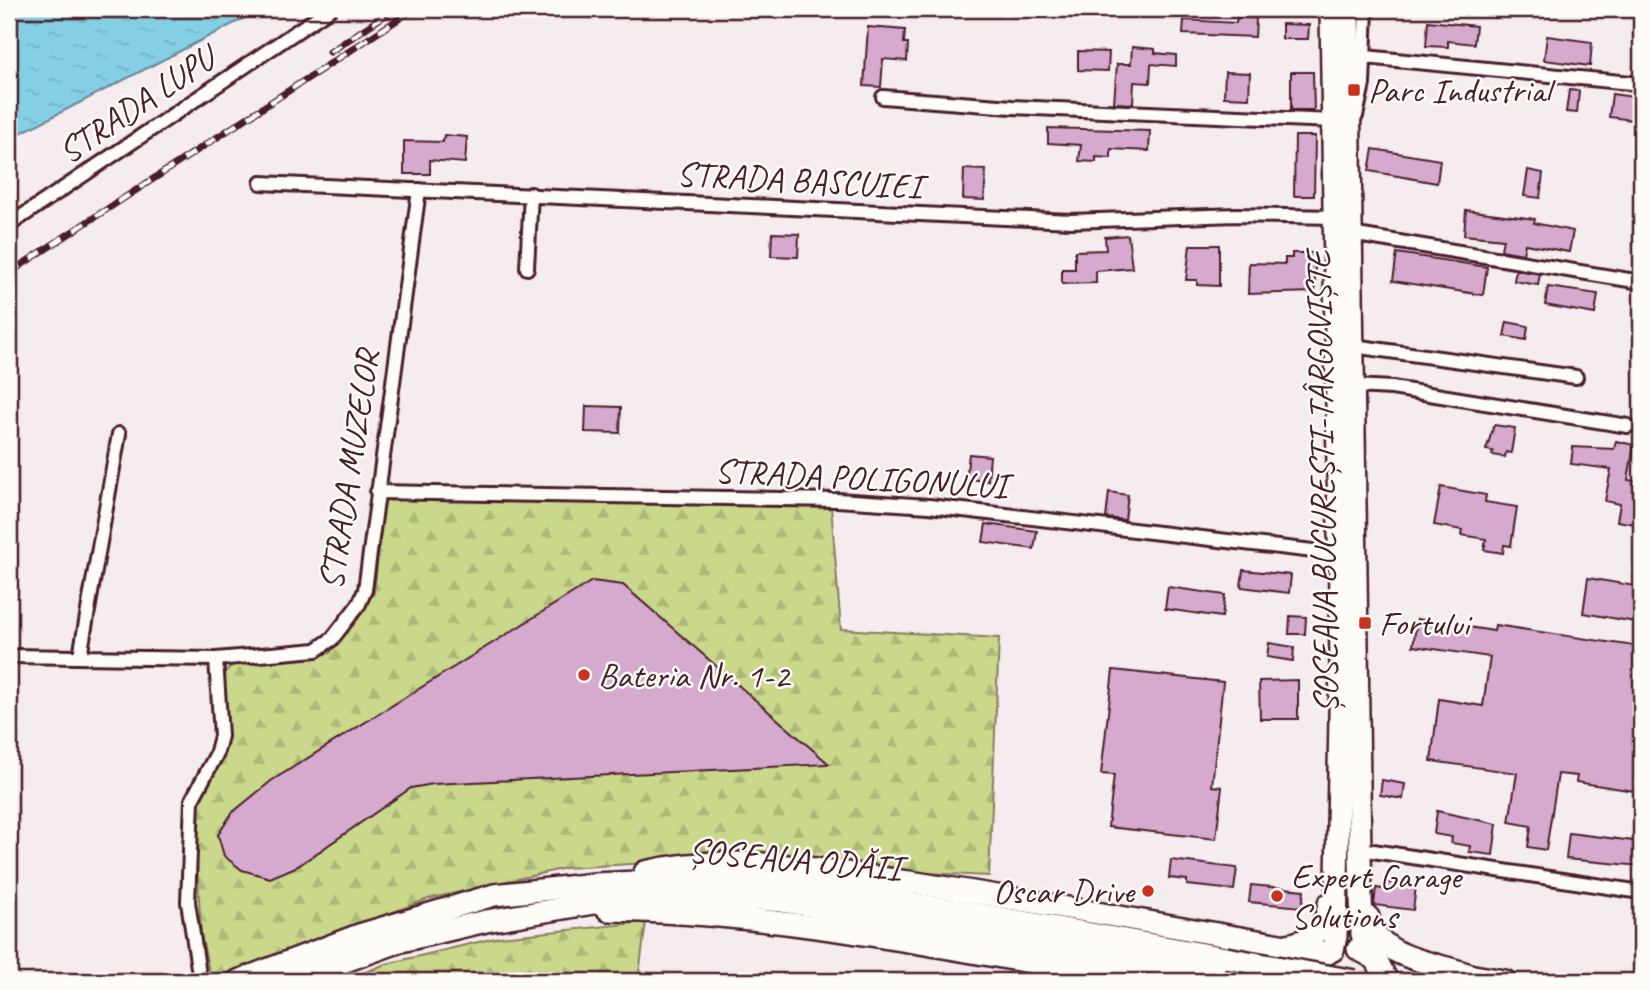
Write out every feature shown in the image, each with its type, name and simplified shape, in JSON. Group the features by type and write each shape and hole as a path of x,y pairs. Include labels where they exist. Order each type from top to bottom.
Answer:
{"main road":[{"name":"ȘOSEAUA BUCUREȘTI-TÂRGOVIȘTE","path":"1331,9 1351,234 1362,934 1387,981"},
{"name":"ȘOSEAUA BUCUREȘTI-TÂRGOVIȘTE","path":"1331,952 1338,867 1339,554 1334,217 1341,125 1357,15"},
{"path":"1360,853 1369,921 1377,939 1405,956 1448,965 1472,976"},
{"path":"596,884 683,863 813,868 1003,896 1285,946 1331,952 1348,947 1372,956 1505,981"},
{"path":"1285,946 1315,935 1324,926 1338,867"},
{"name":"ȘOSEAUA ODĂII","path":"238,981 437,910 494,895 596,884 720,878 796,886 967,912 1224,967 1253,981"},
{"name":"ȘOSEAUA ODĂII","path":"289,981 401,941 486,921 636,896 707,895 760,899 876,915 1224,967 1355,981"},
{"path":"557,910 660,911 797,924 1137,981"},
{"path":"1309,981 1313,969 1331,952"}],"street":[{"name":"STRADA LUPU","path":"9,225 330,9"},
{"path":"883,97 1012,107 1341,125 1358,110 1365,57 1357,15"},
{"path":"1365,57 1641,85"},
{"name":"STRADA BASCUIEI","path":"261,183 1070,221 1236,215 1334,217"},
{"name":"STRADA MUZELOR","path":"9,656 216,659 316,650 332,639 363,598 419,190"},
{"path":"527,268 531,194"},
{"path":"1351,234 1641,282"},
{"path":"1353,346 1576,377"},
{"path":"1354,386 1392,388 1628,426"},
{"path":"80,656 119,434"},
{"name":"STRADA POLIGONULUI","path":"377,492 877,503 1001,513 1339,554"},
{"path":"200,981 188,902 192,800 216,755 221,736 216,659"},
{"path":"1360,853 1641,892"}],"green space":[{"path":"385,492 831,506 841,629 999,638 989,876 679,861 566,868 428,899 211,980 201,935 195,823 203,790 225,757 222,674 233,665 330,653 374,593"},
{"path":"646,922 638,981 342,981 386,964 499,937"}],"water":[{"path":"9,9 262,9 9,139"}],"building":[{"path":"1237,17 1256,18 1255,37 1183,34 1184,20 1236,23"},
{"path":"1428,21 1476,26 1474,44 1448,41 1448,47 1426,46"},
{"path":"1282,24 1309,25 1308,39 1282,39"},
{"path":"868,27 905,30 904,43 908,43 907,61 883,59 881,87 864,86"},
{"path":"1547,36 1592,42 1590,66 1544,60"},
{"path":"1132,47 1155,49 1155,53 1176,55 1176,66 1151,64 1150,83 1134,82 1133,104 1114,103 1117,64 1131,64"},
{"path":"1078,51 1109,52 1108,71 1078,70"},
{"path":"1225,72 1250,73 1249,98 1224,97"},
{"path":"1291,72 1313,72 1314,110 1291,110"},
{"path":"1569,90 1579,91 1577,113 1566,112"},
{"path":"1612,94 1641,98 1641,121 1609,117"},
{"path":"1048,128 1150,131 1149,151 1111,149 1111,158 1096,157 1096,162 1079,161 1081,145 1048,143"},
{"path":"444,135 467,137 465,163 430,160 430,174 404,174 404,141 443,142"},
{"path":"1295,136 1315,136 1314,196 1294,196"},
{"path":"1373,149 1440,160 1437,183 1369,171"},
{"path":"964,169 986,170 984,200 963,199"},
{"path":"1528,170 1543,173 1540,198 1524,196"},
{"path":"1466,210 1535,219 1534,223 1573,231 1569,252 1525,244 1523,254 1501,250 1503,239 1464,235"},
{"path":"772,233 799,234 798,257 771,256"},
{"path":"1128,235 1132,268 1096,271 1096,283 1062,284 1062,269 1075,269 1075,251 1106,250 1105,237"},
{"path":"1190,245 1219,245 1219,286 1197,285 1197,280 1186,280"},
{"path":"1292,253 1315,253 1315,292 1248,294 1249,263 1285,264 1285,258 1292,258"},
{"path":"1397,253 1487,267 1483,295 1393,281"},
{"path":"1516,270 1540,274 1538,285 1514,281"},
{"path":"1548,287 1598,294 1595,314 1545,305"},
{"path":"1507,322 1528,326 1526,340 1504,336"},
{"path":"586,406 621,407 620,433 585,432"},
{"path":"1494,425 1515,428 1511,453 1506,452 1505,457 1492,455 1493,451 1486,450"},
{"path":"1616,441 1634,445 1628,480 1641,482 1641,525 1617,521 1620,504 1605,501 1611,469 1571,464 1573,447 1614,449"},
{"path":"969,454 990,456 988,481 966,479"},
{"path":"1441,487 1486,495 1485,502 1517,507 1511,546 1504,545 1503,553 1484,550 1486,539 1461,535 1462,530 1434,525"},
{"path":"1109,492 1128,495 1125,520 1106,518"},
{"path":"986,524 1037,531 1034,549 983,542"},
{"path":"1243,570 1291,575 1289,593 1241,587"},
{"path":"1588,578 1641,587 1641,623 1583,613"},
{"name":"Bateria Nr. 1-2","path":"592,581 623,585 829,764 433,784 411,788 298,866 270,878 242,870 224,856 218,835 232,813 271,781"},
{"path":"1168,587 1225,595 1222,617 1165,609"},
{"path":"1290,616 1306,617 1305,634 1289,634"},
{"path":"1417,619 1494,631 1495,625 1641,647 1641,792 1576,782 1577,776 1558,774 1546,850 1528,847 1531,826 1509,822 1517,773 1431,761 1439,699 1483,706 1490,657 1413,646"},
{"path":"1269,643 1294,647 1293,661 1267,657"},
{"path":"1113,670 1223,682 1212,786 1222,787 1216,839 1108,827 1114,775 1101,774"},
{"path":"1298,680 1298,719 1260,719 1259,681"},
{"path":"1382,780 1405,784 1403,799 1380,795"},
{"path":"1437,811 1497,824 1493,855 1469,852 1470,846 1451,843 1452,837 1434,834"},
{"path":"1569,833 1641,842 1641,866 1566,859"},
{"path":"1171,860 1237,868 1234,890 1187,885 1187,880 1169,878"},
{"path":"1384,882 1416,886 1413,910 1374,905 1376,888 1383,889"},
{"name":"Expert Garage Solutions","path":"1251,885 1304,890 1302,907 1249,902"}],"railway":[{"path":"330,52 394,9"},
{"path":"9,273 414,9"}],"place":[{"name":"Parc Industrial","path":"1354,90"},
{"name":"Fortului","path":"1365,623"},
{"name":"Bateria Nr. 1-2","path":"584,675"},
{"name":"Oscar Drive","path":"1148,891"},
{"name":"Expert Garage Solutions","path":"1277,896"}]}
